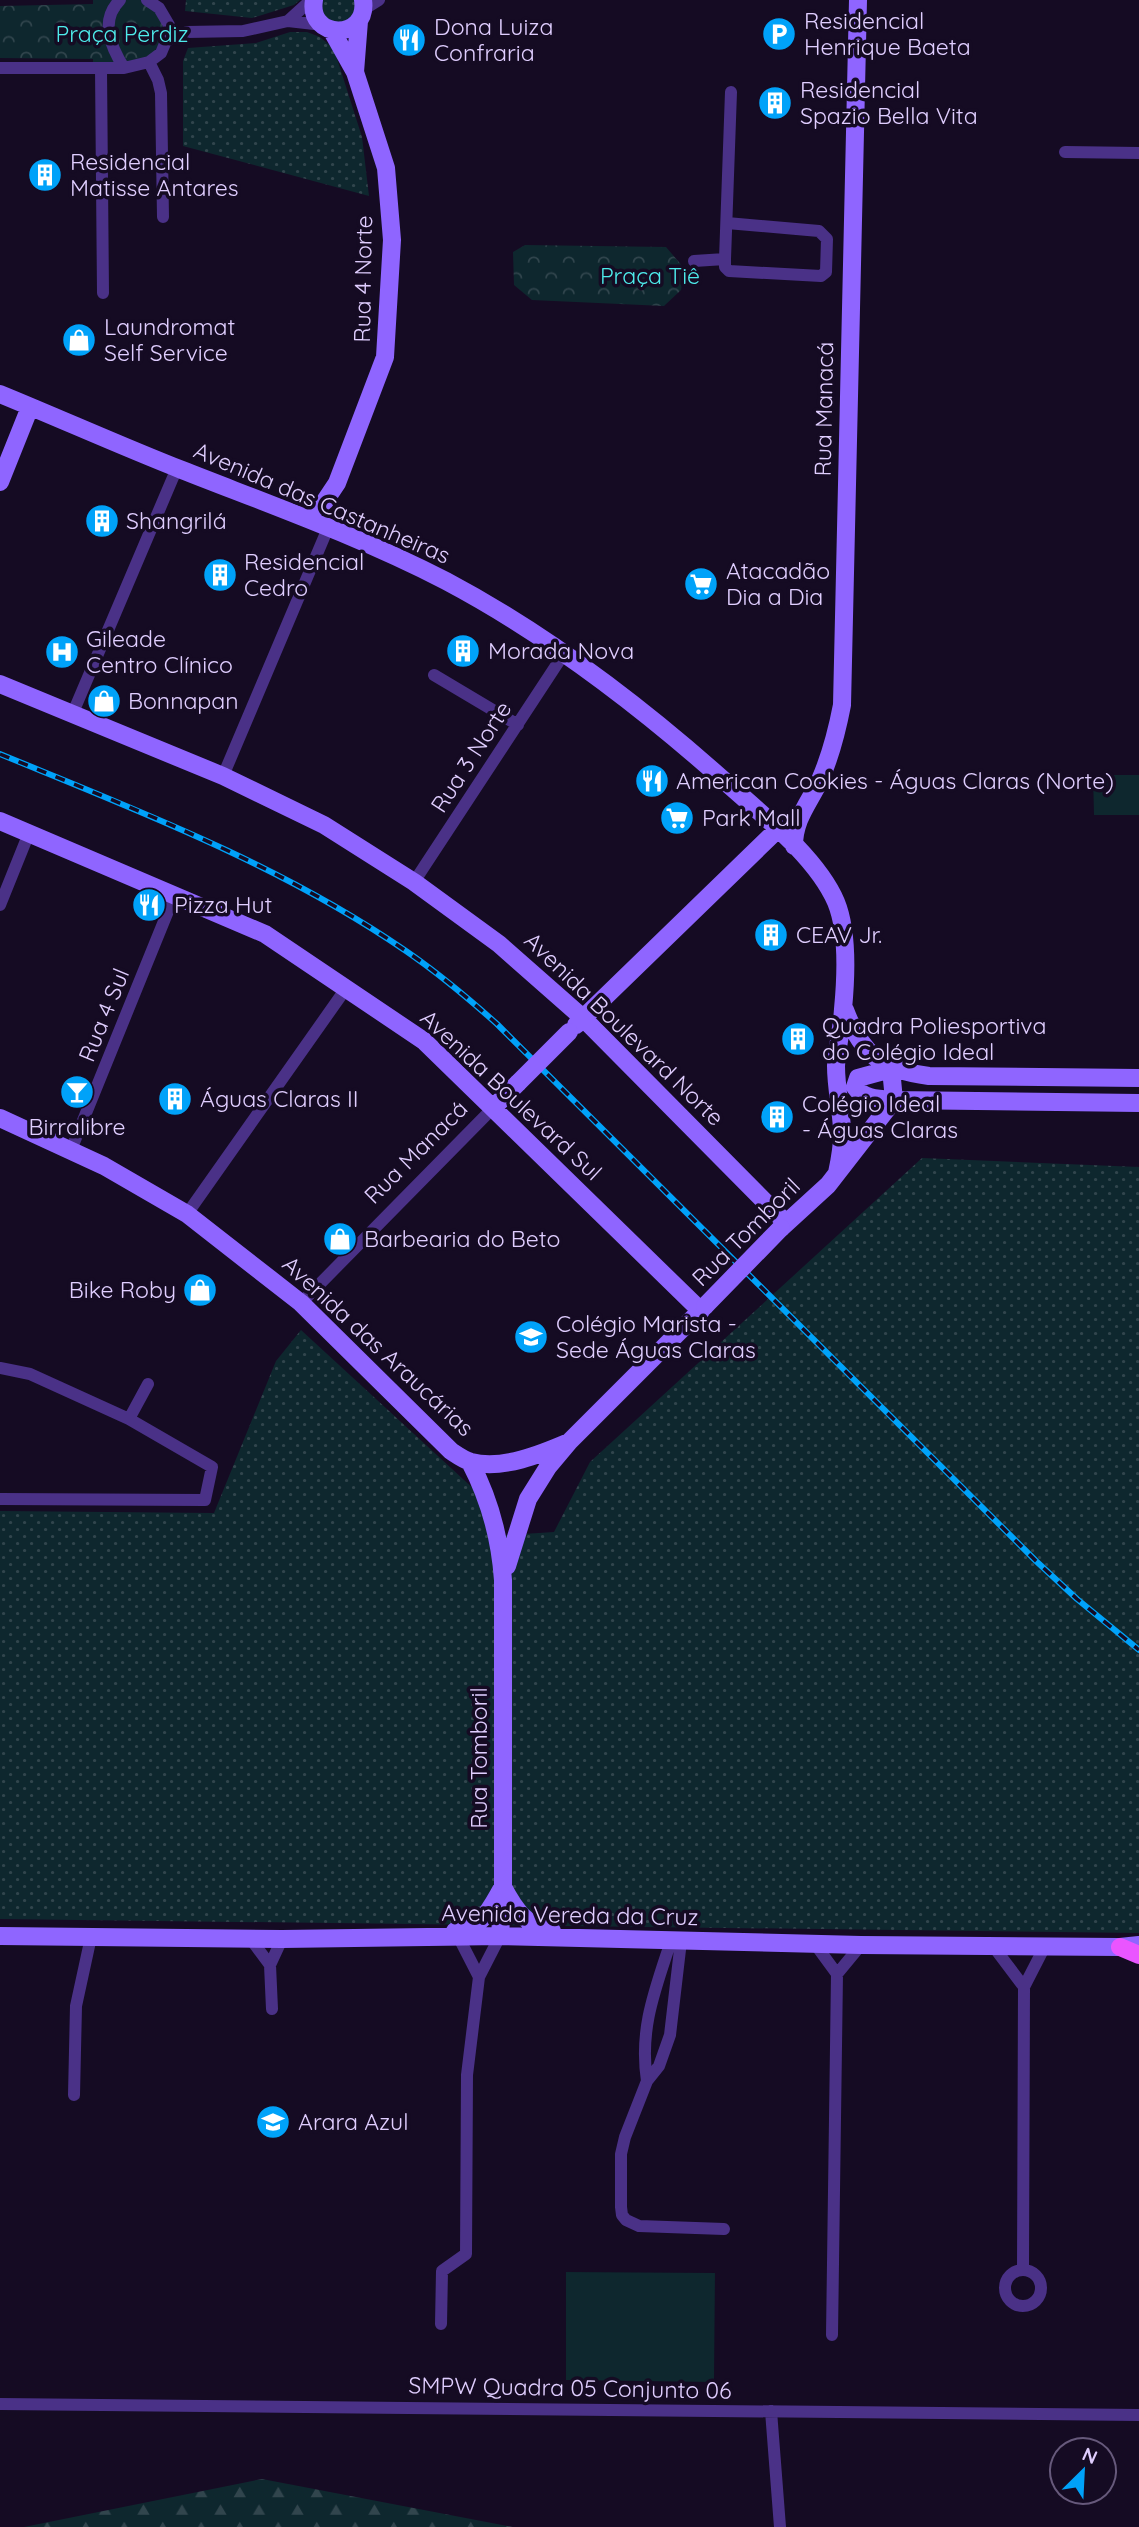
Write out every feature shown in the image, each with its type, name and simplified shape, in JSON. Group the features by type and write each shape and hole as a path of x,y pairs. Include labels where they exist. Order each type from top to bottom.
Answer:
{"main road":[{"path":"1120,1947 1139,1955"}],"street":[{"path":"120,0 110,17 108,33 112,50 124,68"},
{"path":"147,0 159,8 169,25 187,33"},
{"path":"288,21 313,0"},
{"name":"Rua 4 Norte","path":"305,517 325,501 337,483 385,357 391,240 386,168 355,72 314,12 313,0"},
{"path":"166,41 187,33 243,31 288,21 345,30 361,10 379,0"},
{"name":"Rua Manacá","path":"794,846 794,834 801,810 819,783 832,752 842,705 858,0"},
{"name":"Rua 4 Norte","path":"355,72 361,10"},
{"path":"0,68 137,67 149,62 161,52 169,25"},
{"path":"149,62 161,93 163,217"},
{"path":"101,69 103,293"},
{"path":"727,223 820,230 827,239 826,272 821,276 729,271 725,267 732,92"},
{"path":"1065,152 1139,153"},
{"path":"694,261 725,259"},
{"name":"Avenida das Castanheiras","path":"0,394 177,468 305,517 444,580 503,613 662,728 771,824 821,875 837,905 844,944 844,1007 836,1060 836,1089 842,1129 837,1173"},
{"path":"0,482 30,407"},
{"path":"72,715 177,468"},
{"name":"Rua 4 Norte","path":"223,776 332,529 337,483"},
{"name":"Rua 3 Norte","path":"414,882 563,655"},
{"path":"434,675 518,725"},
{"name":"Avenida Boulevard Norte","path":"0,684 223,776 324,825 414,882 499,944 583,1018 784,1226"},
{"path":"771,824 801,810"},
{"name":"Avenida Boulevard Sul","path":"0,821 265,934 347,987 424,1041 703,1308"},
{"name":"Rua Manacá","path":"301,1303 771,824"},
{"path":"0,905 29,833"},
{"name":"Rua 4 Sul","path":"71,1150 175,894"},
{"path":"187,1214 347,987"},
{"name":"Avenida das Castanheiras","path":"844,1007 853,1032 863,1045 891,1069"},
{"path":"1139,1078 929,1076 891,1069 858,1078 855,1087 860,1094 894,1100 1139,1103"},
{"path":"891,1069 894,1100"},
{"name":"Rua Tomboril","path":"503,1580 528,1499 569,1442 828,1185 894,1100"},
{"name":"Avenida das Araucárias","path":"0,1118 104,1166 187,1214 301,1303 451,1451 470,1462"},
{"path":"0,1368 30,1374 129,1419 212,1467 205,1500 0,1499"},
{"path":"129,1419 148,1384"},
{"name":"Rua Tomboril","path":"500,1936 503,1886 503,1580 494,1516 470,1462 509,1461 569,1442"},
{"path":"503,1886 513,1906 531,1924 584,1937"},
{"path":"397,1937 433,1931 467,1930 488,1913 503,1886"},
{"name":"Avenida Vereda da Cruz","path":"0,1936 282,1939 500,1936 861,1945 1139,1945"},
{"path":"458,1936 479,1977"},
{"path":"441,2324 442,2271 466,2254 467,2075 479,1977 500,1936"},
{"path":"74,2095 76,2006 91,1937"},
{"path":"250,1938 270,1965"},
{"path":"272,2009 270,1965 282,1939"},
{"path":"646,2081 646,2022 676,1941"},
{"path":"676,1941 670,2035 659,2066 646,2081 621,2154 622,2216 632,2225 639,2226 724,2229"},
{"path":"815,1944 836,1974 832,2335"},
{"path":"836,1974 861,1945"},
{"path":"993,1946 1024,1987"},
{"path":"1023,2269 1024,1987 1045,1946"},
{"path":"1023,2269 1034,2273 1041,2288 1038,2298 1023,2310 1008,2298 1005,2287 1012,2273 1023,2269"},
{"name":"SMPW Quadra 05 Conjunto 06","path":"0,2404 1139,2414"},
{"path":"771,2411 780,2527"}],"green space":[{"name":"Praça Perdiz","path":"93,0 147,0 169,25 149,62 93,68 93,59 0,58 0,6 93,4"},
{"path":"186,0 300,0 294,5 252,18 185,11"},
{"path":"314,0 362,0 362,13 332,31"},
{"path":"290,32 307,32 320,37 334,49 362,137 369,196 183,146 183,61 188,48 256,43"},
{"name":"Praça Tiê","path":"525,245 666,247 684,268 681,290 664,306 532,300 514,285 513,252"},
{"path":"1093,775 1139,775 1139,815 1094,815"},
{"path":"922,1158 1139,1167 1139,1933 0,1919 0,1511 214,1513 276,1361 301,1330 476,1491 492,1536 554,1532 590,1462"},
{"path":"566,2272 715,2273 714,2382 566,2380"},
{"path":"262,2479 513,2527 24,2527"}],"railway":[{"path":"0,754 157,819 259,866 358,920 406,951 464,995 497,1024 1036,1561 1139,1650"}],"place":[{"name":"Residencial Henrique Baeta","path":"779,34"},
{"name":"Dona Luiza Confraria","path":"409,40"},
{"name":"Residencial Spazio Bella Vita","path":"775,103"},
{"name":"Residencial Matisse Antares","path":"45,175"},
{"name":"Laundromat Self Service","path":"79,340"},
{"name":"Shangrilá","path":"102,521"},
{"name":"Residencial Cedro","path":"220,575"},
{"name":"Atacadão Dia a Dia","path":"701,584"},
{"name":"Morada Nova","path":"463,651"},
{"name":"Gileade Centro Clínico","path":"62,652"},
{"name":"Bonnapan","path":"104,701"},
{"name":"American Cookies - Águas Claras (Norte)","path":"652,781"},
{"name":"Park Mall","path":"677,818"},
{"name":"Pizza Hut","path":"149,905"},
{"name":"CEAV Jr.","path":"771,935"},
{"name":"Quadra Poliesportiva do Colégio Ideal","path":"798,1039"},
{"name":"Birralibre","path":"77,1092"},
{"name":"Águas Claras II","path":"175,1099"},
{"name":"Colégio Ideal - Águas Claras","path":"777,1117"},
{"name":"Barbearia do Beto","path":"340,1239"},
{"name":"Bike Roby","path":"200,1290"},
{"name":"Colégio Marista - Sede Águas Claras","path":"531,1337"},
{"name":"Arara Azul","path":"273,2122"}]}
